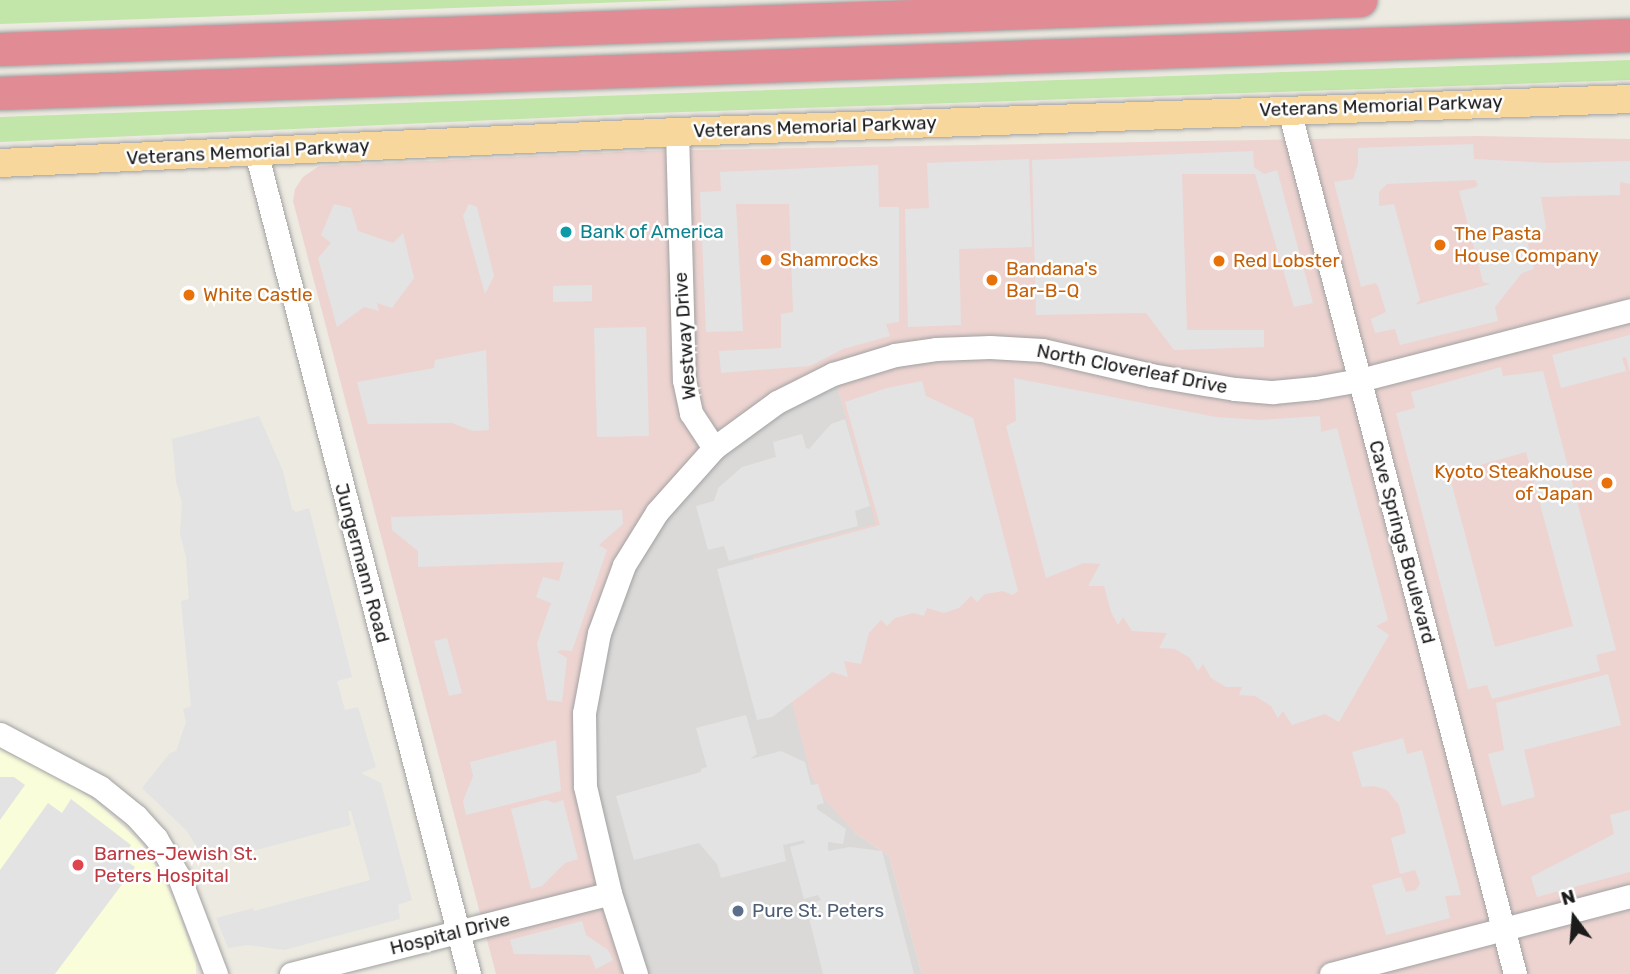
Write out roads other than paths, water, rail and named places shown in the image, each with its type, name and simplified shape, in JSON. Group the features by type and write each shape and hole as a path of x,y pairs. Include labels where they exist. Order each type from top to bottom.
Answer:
{"highway":[{"path":"0,49 1360,0"},
{"path":"0,93 1630,35"}],"main road":[{"name":"Veterans Memorial Parkway","path":"0,163 677,132 1630,99"}],"street":[{"name":"Cave Springs Boulevard","path":"1289,110 1515,974"},
{"name":"Westway Drive","path":"677,132 684,380 691,413 714,448"},
{"name":"Jungermann Road","path":"256,152 468,974"},
{"name":"North Cloverleaf Drive","path":"636,974 593,828 583,757 584,713 599,633 624,565 656,512 714,448 777,402 833,374 895,355 936,349 1042,350 1151,375 1235,390 1273,392 1360,380 1630,310"},
{"path":"0,734 100,786 156,838 179,877 216,974"},
{"name":"Hospital Drive","path":"291,974 610,893"},
{"path":"1331,974 1630,896"}],"place":[{"name":"Bank of America","path":"566,232"},
{"name":"The Pasta House Company","path":"1440,245"},
{"name":"Shamrocks","path":"766,260"},
{"name":"Red Lobster","path":"1219,261"},
{"name":"Bandana's Bar-B-Q","path":"992,280"},
{"name":"White Castle","path":"189,295"},
{"name":"Kyoto Steakhouse of Japan","path":"1607,483"},
{"name":"Barnes-Jewish St. Peters Hospital","path":"78,865"},
{"name":"Pure St. Peters","path":"738,911"}]}
